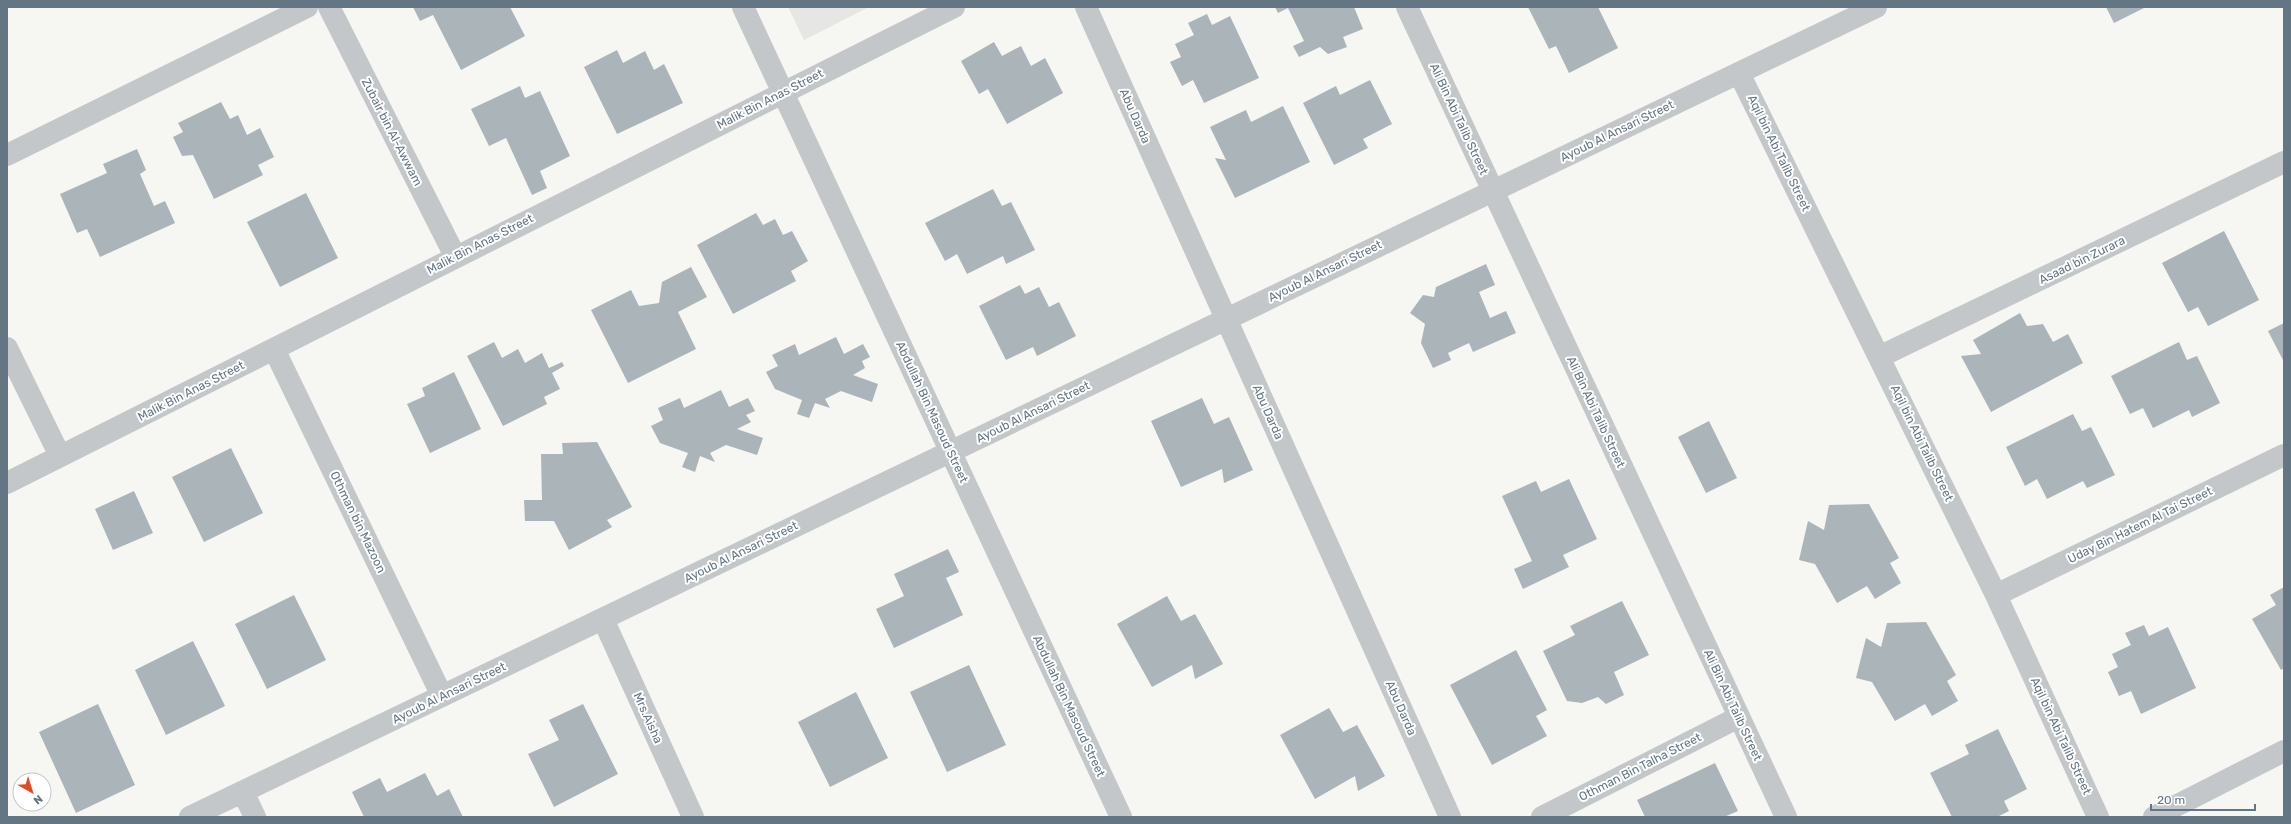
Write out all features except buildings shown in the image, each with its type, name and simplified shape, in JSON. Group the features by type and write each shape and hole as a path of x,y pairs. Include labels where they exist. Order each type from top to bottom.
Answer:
{"street":[{"path":"7,155 307,7"},
{"name":"Zubair bin Al-Awwam","path":"329,7 455,256"},
{"name":"Abdullah Bin Masoud Street","path":"743,7 1121,817"},
{"name":"Malik Bin Anas Street","path":"7,483 455,256 954,7"},
{"name":"Abu Darda","path":"1086,7 1450,817"},
{"name":"Ali Bin Abi Talib Street","path":"1406,7 1786,817"},
{"name":"Ayoub Al Ansari Street","path":"190,817 1876,7"},
{"name":"Aqil bin Abi Talib Street","path":"1739,72 1996,595 2098,817"},
{"name":"Asaad bin Zurara","path":"1879,357 2284,162"},
{"path":"7,348 60,456"},
{"name":"Othman bin Mazoon","path":"274,349 442,696"},
{"name":"Uday Bin Hatem Al Tai Street","path":"1996,595 2284,455"},
{"name":"Mrs.Aisha","path":"603,619 693,817"},
{"name":"Othman Bin Talha Street","path":"1542,817 1739,717"},
{"path":"2154,817 2284,751"},
{"path":"243,792 255,817"}],"shaded area":[{"path":"788,7 869,7 804,40"}]}
